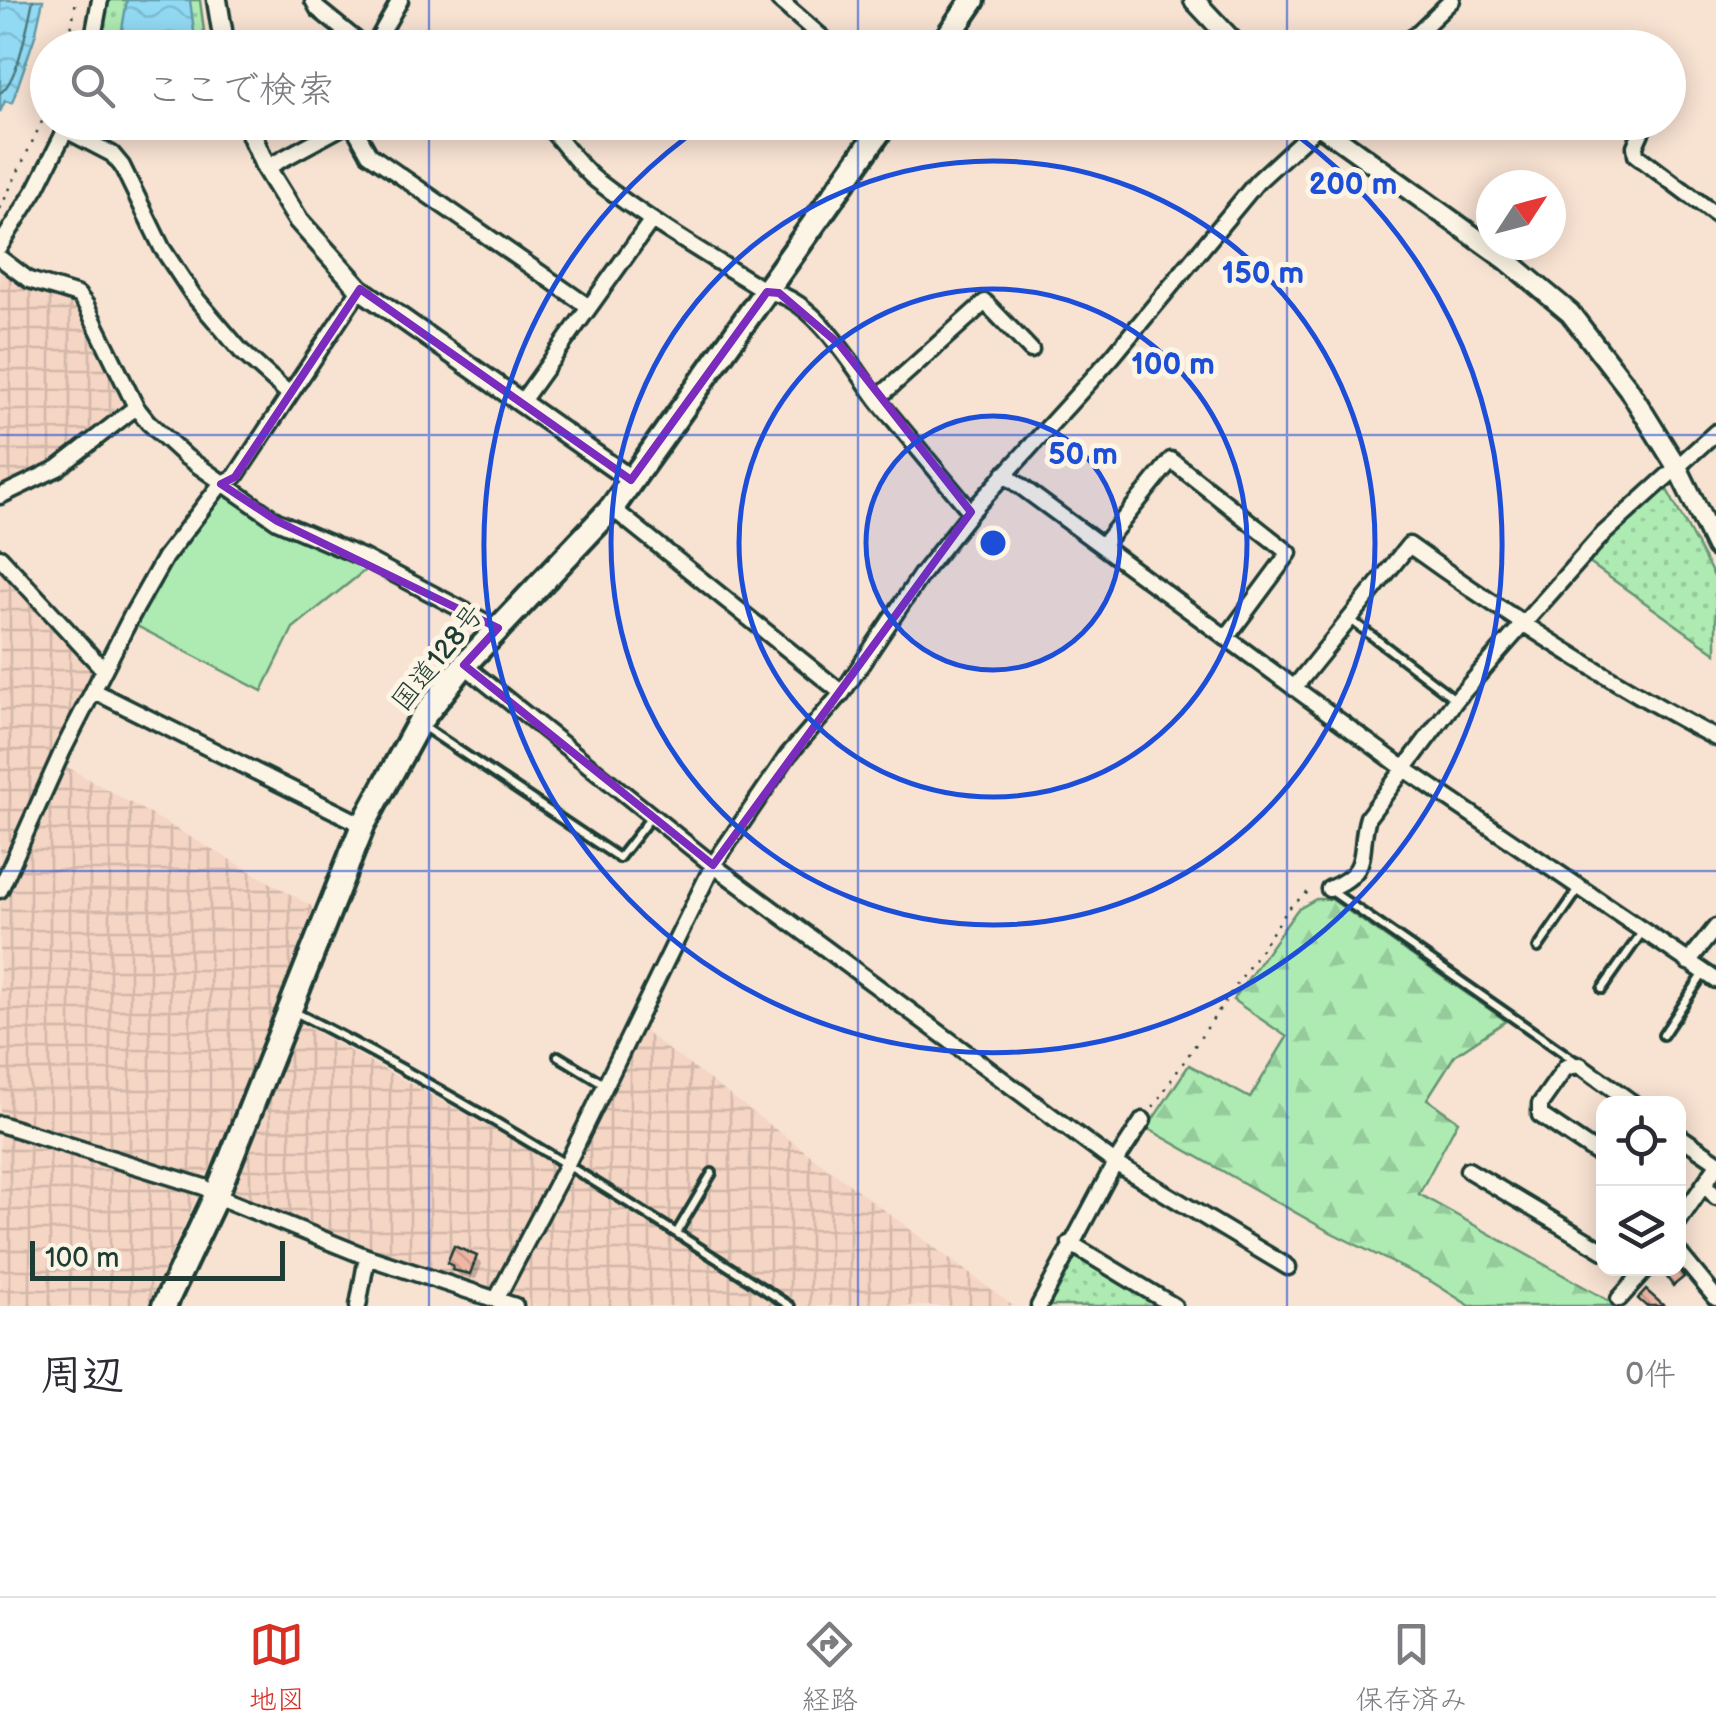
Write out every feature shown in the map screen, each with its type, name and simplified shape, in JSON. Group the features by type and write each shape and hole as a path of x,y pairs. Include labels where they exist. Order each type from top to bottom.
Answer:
{"highway":[{"path":"952,30 973,0"},
{"name":"国道128号","path":"164,1306 216,1196 363,825 419,724 464,665 612,508 873,140"}],"street":[{"path":"95,30 100,0"},
{"path":"217,0 222,30"},
{"path":"312,0 346,30"},
{"path":"381,30 400,0"},
{"path":"778,0 813,30"},
{"path":"1194,0 1222,30"},
{"path":"1421,30 1452,0"},
{"path":"0,246 37,187 60,140"},
{"path":"90,140 112,154 122,166 162,248 193,295 242,351 289,394"},
{"path":"254,140 298,220 360,289 631,480"},
{"path":"266,168 318,140"},
{"path":"359,140 370,154 589,307"},
{"path":"562,140 592,176 651,221 803,310 840,345 877,399 971,512"},
{"path":"496,1300 714,865 788,755 842,692 921,576 971,512 1112,357 1257,182 1301,140"},
{"path":"1340,140 1508,261 1570,313 1628,388 1677,468 1715,542"},
{"path":"1638,140 1636,154 1716,215"},
{"path":"520,404 651,221"},
{"path":"0,258 29,280 78,295 136,407 173,446 221,484 277,521 364,558 498,628"},
{"path":"0,890 56,766 165,557 221,484 235,477 360,289"},
{"path":"877,399 985,302 1031,350"},
{"path":"0,496 58,468 136,407"},
{"path":"1329,889 1354,873 1366,852 1364,831 1368,817 1456,700 1601,536 1716,432"},
{"path":"1102,546 1171,460 1289,553 1226,638"},
{"path":"1004,474 1402,768 1710,976"},
{"path":"612,508 842,692"},
{"path":"1294,688 1409,545 1522,626 1642,699 1716,738"},
{"path":"0,557 104,670"},
{"path":"464,665 714,865 1114,1163 1288,1267"},
{"path":"94,692 363,825"},
{"path":"1688,962 1716,927"},
{"path":"1596,1153 1540,1115 1540,1104 1566,1068 1580,1064 1623,1096"},
{"path":"1039,1306 1114,1163 1144,1120"},
{"path":"0,1124 204,1187 216,1196 367,1258 515,1306"},
{"path":"1686,1141 1716,1164 1686,1207"},
{"path":"1468,1170 1596,1246"},
{"path":"1704,1184 1716,1198"},
{"path":"1070,1243 1174,1306"},
{"path":"358,1306 367,1258"},
{"path":"1686,1262 1716,1298"},
{"path":"1619,1299 1636,1276"}],"lane":[{"path":"1350,620 1456,700"},
{"path":"419,724 620,858 652,816"},
{"path":"1538,948 1580,888"},
{"path":"1329,889 1580,1064"},
{"path":"1602,989 1643,930"},
{"path":"1663,1035 1710,976"},
{"path":"292,1010 434,1086 677,1232 790,1306"},
{"path":"558,1056 606,1085"},
{"path":"677,1232 712,1174"}],"path":[{"path":"71,30 76,0"},
{"path":"0,208 33,140"},
{"path":"1144,1120 1290,908 1308,892 1329,889"}],"highlighted area":[{"path":"360,289 631,480 767,292 779,293 840,345 971,512 713,865 464,665 498,628 277,521 221,484 235,477"}],"shaded area":[{"path":"0,269 31,290 74,305 122,402 61,461 0,485"},
{"path":"0,562 91,662 96,675 22,828 7,846 0,863"},
{"path":"62,764 313,907 257,1059 208,1173 197,1177 0,1117 0,905"},
{"path":"299,1023 557,1164 494,1285 482,1293 235,1199 230,1192"},
{"path":"641,1029 1013,1306 529,1306 517,1302 509,1292"},
{"path":"0,1134 198,1195 147,1306 0,1306"}],"green space":[{"path":"108,0 200,0 204,30 102,30"},
{"path":"1665,486 1716,580 1716,653 1588,562"},
{"path":"221,494 280,530 369,567 293,628 262,691 133,624 169,557"},
{"path":"1316,899 1331,899 1506,1021 1455,1055 1427,1099 1458,1121 1419,1194 1618,1306 1470,1306 1147,1128 1189,1065 1250,1098 1287,1037 1233,1000 1297,910"},
{"path":"1076,1254 1163,1306 1045,1306 1070,1255"}],"water":[{"path":"0,0 43,0 36,30 30,30 30,51 12,103 5,101 0,112"},
{"path":"127,0 190,0 194,30 122,30"}],"building":[{"path":"454,1246 477,1256 470,1274 452,1270 453,1266 447,1263"},
{"path":"1666,1276 1683,1276 1684,1277 1673,1286"},
{"path":"1646,1290 1664,1306 1646,1306 1638,1299"}]}
